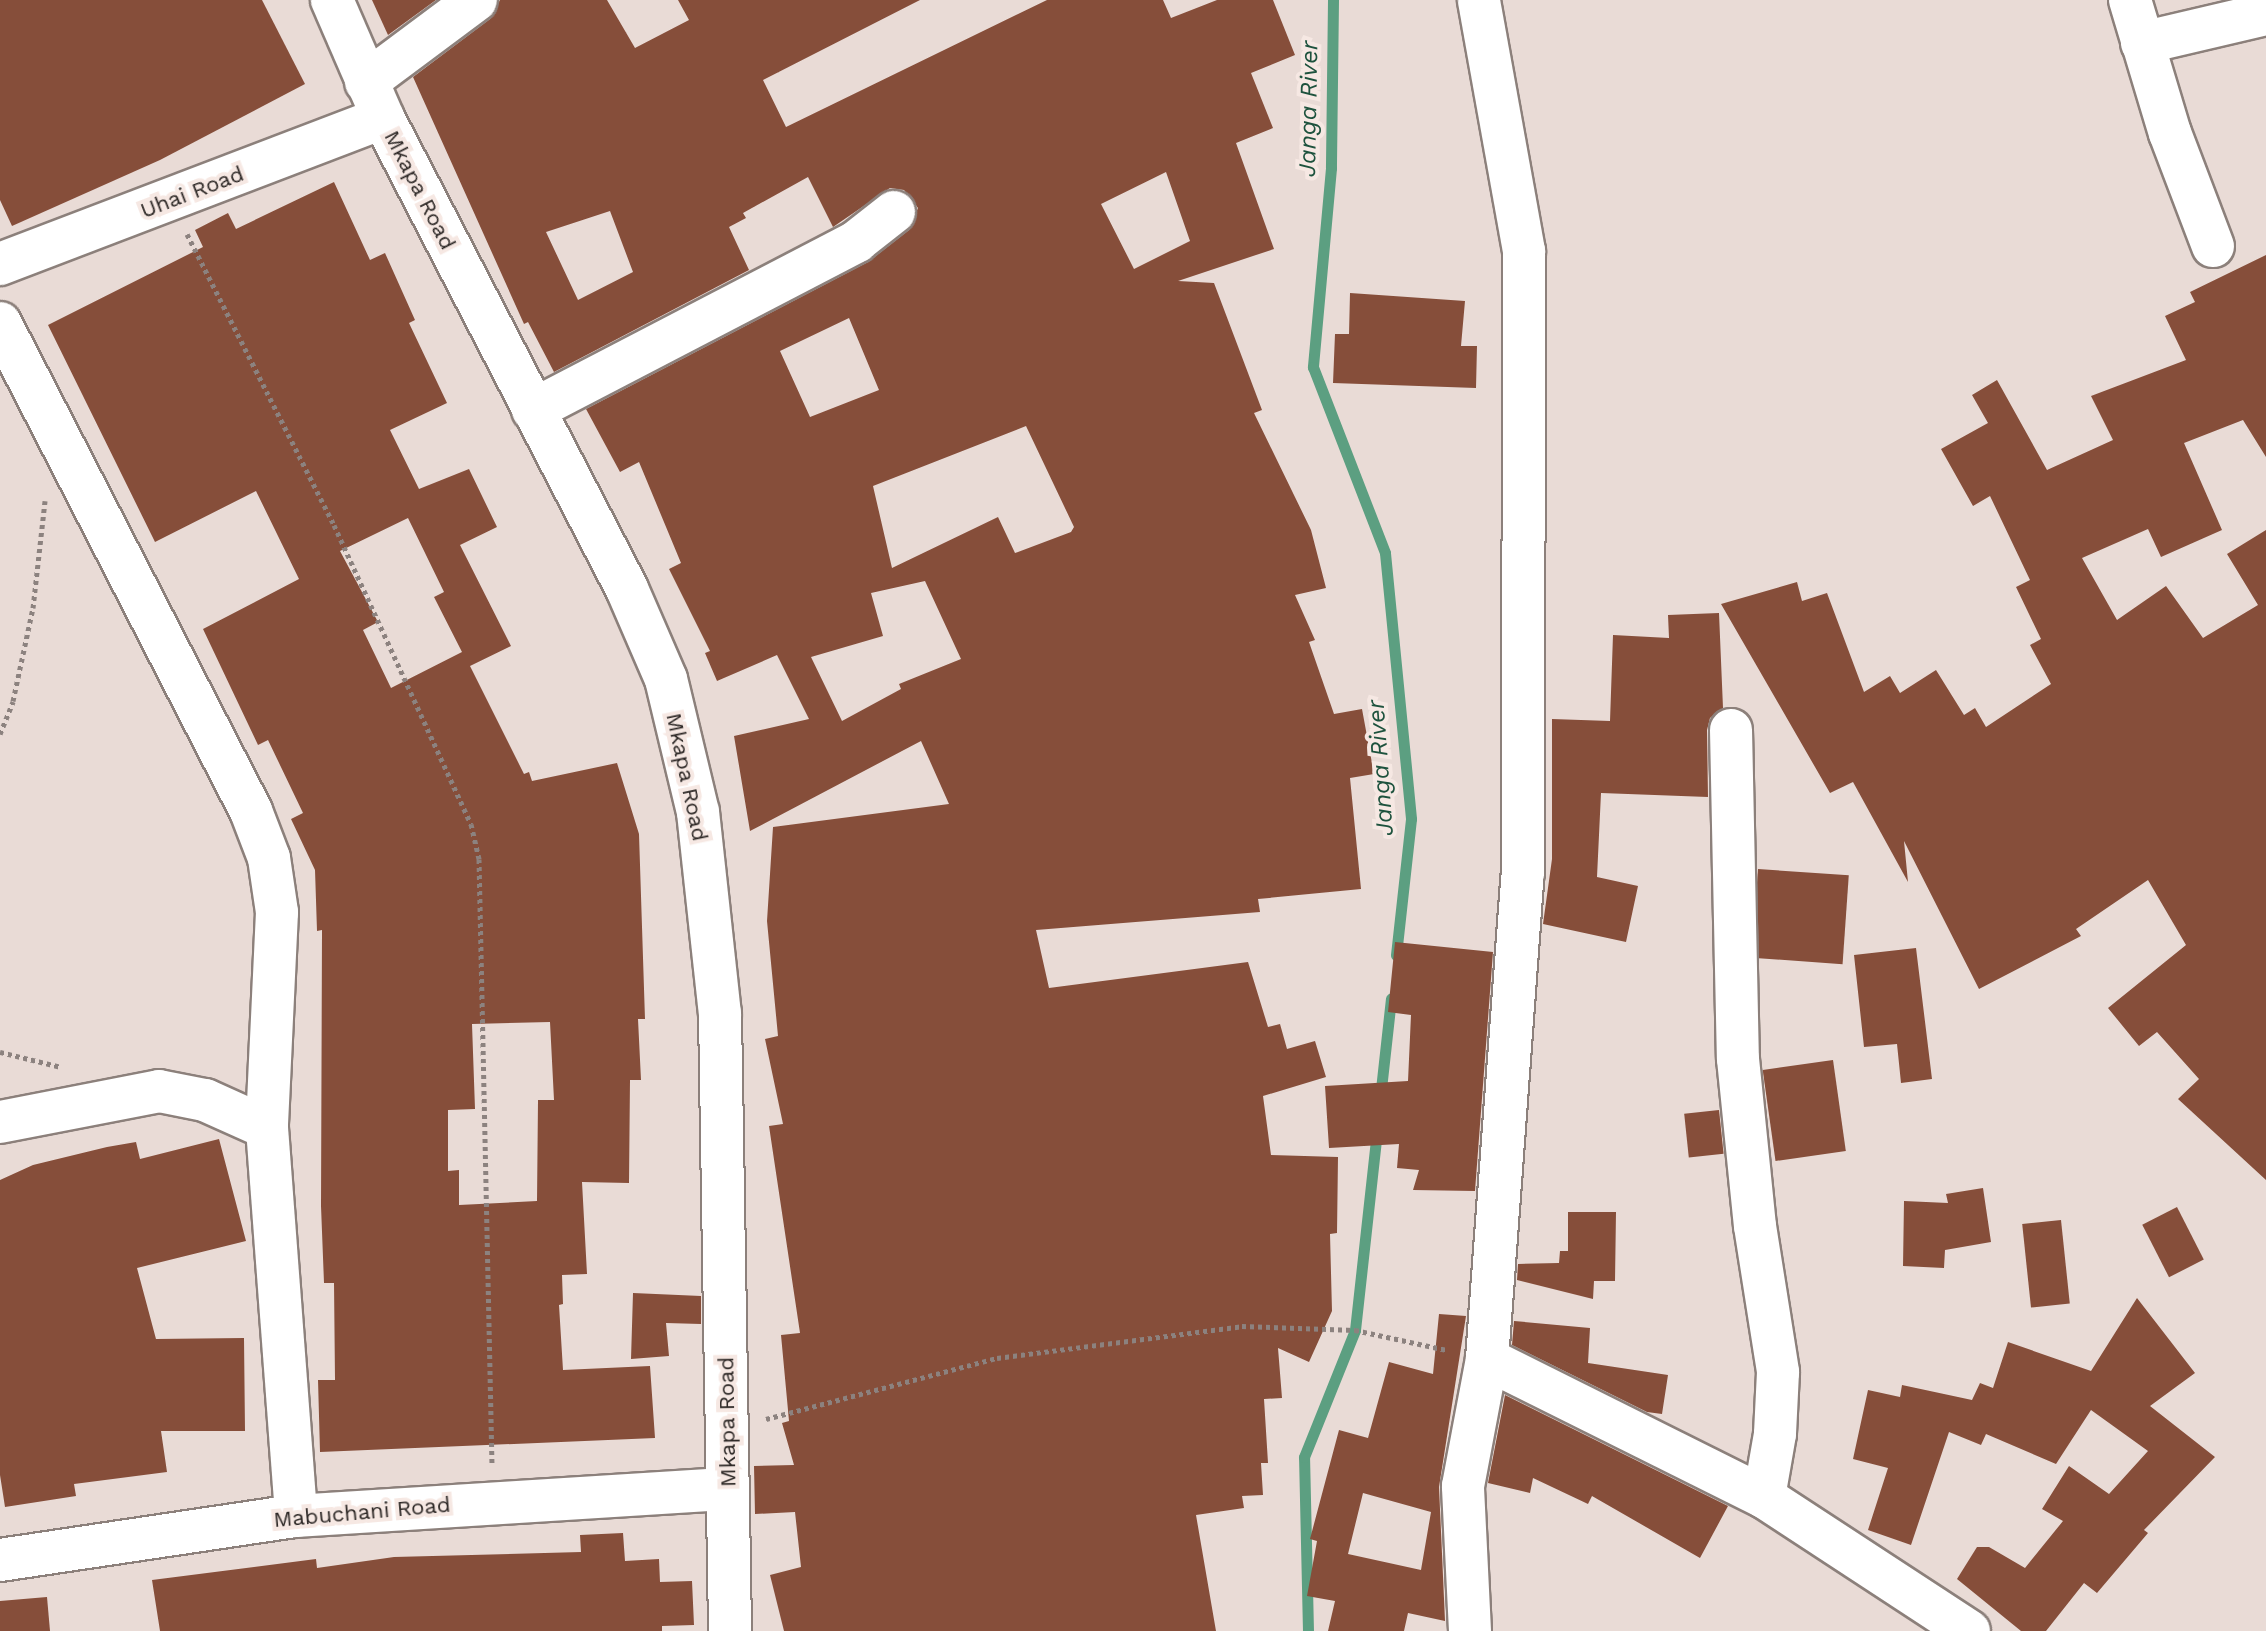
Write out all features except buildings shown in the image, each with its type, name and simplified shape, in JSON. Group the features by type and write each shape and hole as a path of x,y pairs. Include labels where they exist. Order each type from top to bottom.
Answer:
{"street":[{"name":"Mkapa Road","path":"332,0 374,100 627,589 666,679 698,812 720,1013 730,1631"},
{"name":"Uhai Road","path":"0,264 170,201 374,100 476,0"},
{"path":"1470,1631 1463,1486 1487,1359 1523,873 1524,251 1479,0"},
{"path":"2130,0 2213,246"},
{"path":"2142,43 2266,14"},
{"path":"533,410 857,241 894,212"},
{"path":"0,323 251,811 269,858 277,912 267,1128 296,1516"},
{"path":"1731,730 1738,1059 1755,1226 1778,1372 1775,1434 1764,1497"},
{"path":"0,1122 159,1091 205,1100 267,1128"},
{"path":"1487,1359 1764,1497 1969,1631"},
{"name":"Mabuchani Road","path":"0,1560 296,1516 492,1501 727,1489"}],"path":[{"path":"170,201 334,525 471,824 479,859 492,1501"},
{"path":"0,734 33,608 45,497"},
{"path":"727,1429 997,1358 1242,1326 1355,1330 1487,1359"}],"waterway":[{"name":"Janga River","path":"1333,0 1331,168 1313,367 1385,553 1411,819 1396,955"},
{"name":"Janga River","path":"1380,1098 1391,999"},
{"name":"Janga River","path":"1308,1631 1304,1457 1355,1330 1377,1131"}]}
